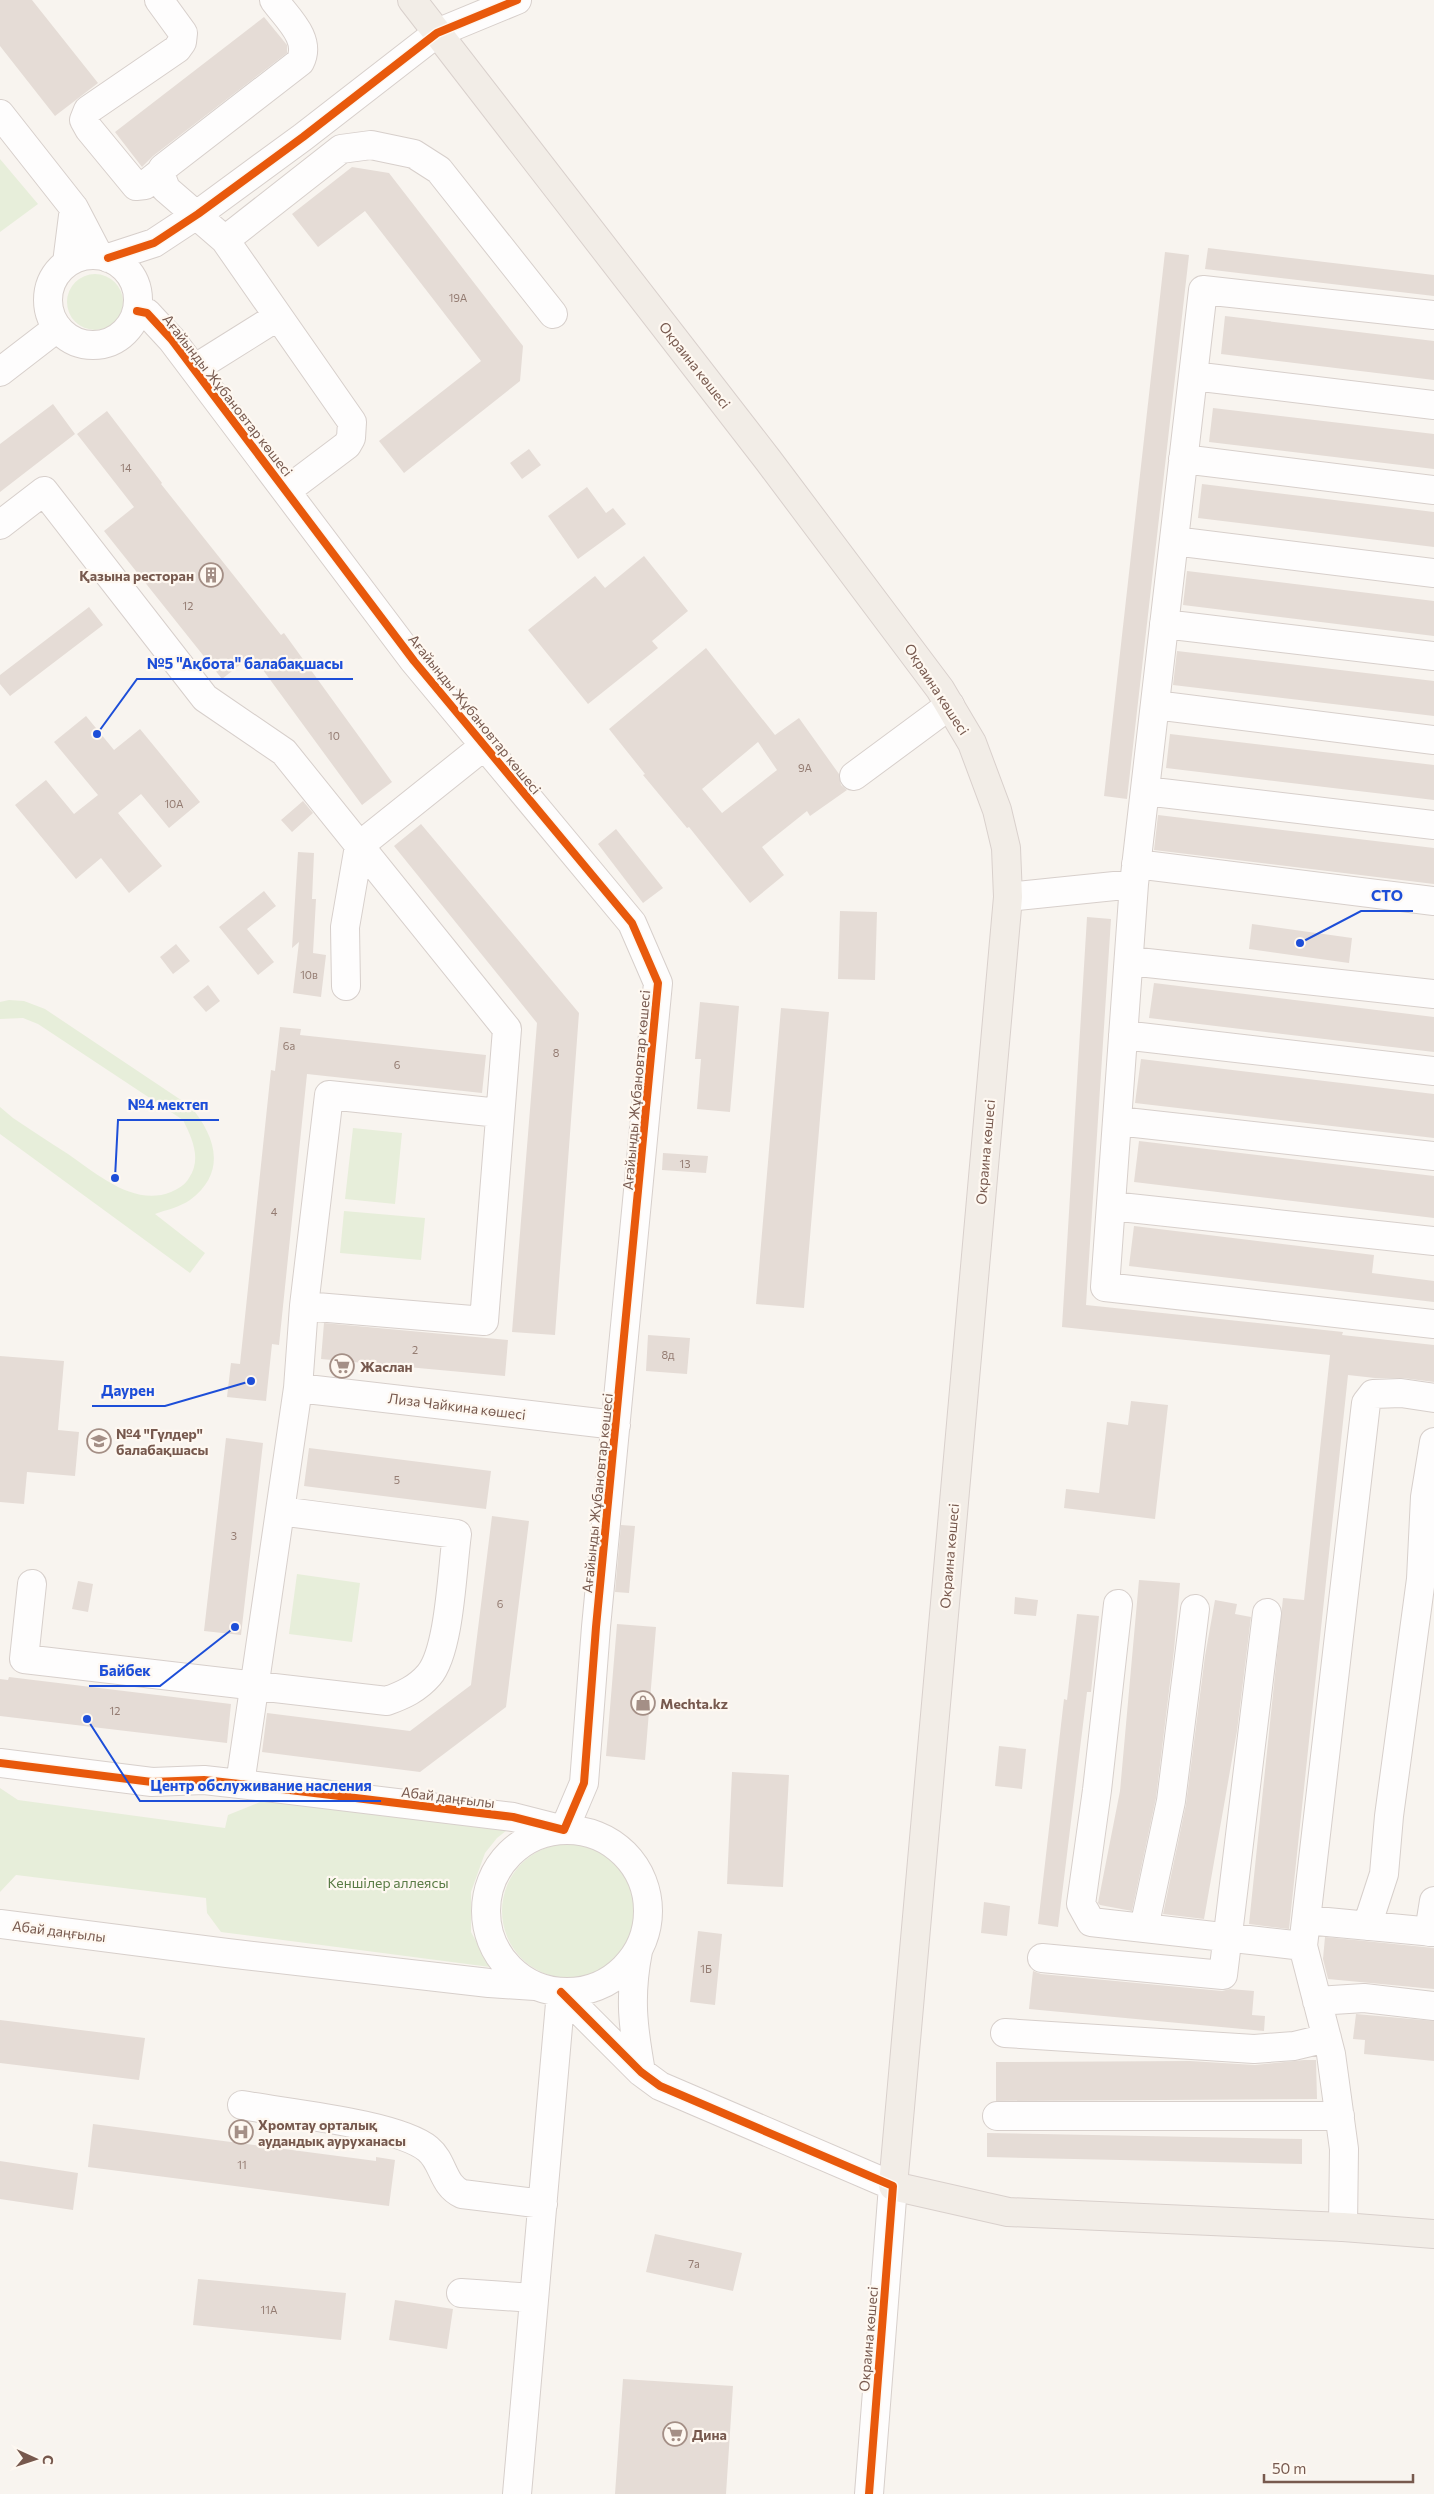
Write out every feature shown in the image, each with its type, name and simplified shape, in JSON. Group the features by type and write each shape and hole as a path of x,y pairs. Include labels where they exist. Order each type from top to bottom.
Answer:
{"main road":[{"name":"Окраина көшесі","path":"412,0 912,648 972,742 998,810 1006,848 1008,897 893,2186"},
{"path":"893,2186 1008,2212 1343,2227 1434,2234"}],"street":[{"path":"159,0 183,33 182,42 177,49 88,110 84,120 89,129 136,186 145,185 160,173 163,168 300,62 304,54 304,40 274,0"},
{"path":"0,114 74,208 103,256 124,266 133,278 138,294 137,311 132,324 123,334 105,344 87,345 70,339 57,328 49,308 49,288 55,275 67,263 82,256 103,256 154,243 198,214 303,137 437,33 517,0"},
{"path":"225,240 341,149 371,145 414,154 439,170 553,314"},
{"path":"160,173 166,189 198,214 225,240 277,317 348,414 352,429 347,445 286,491"},
{"path":"67,263 74,208"},
{"path":"133,278 154,243"},
{"path":"1434,316 1203,290 1135,874 1105,1286 1434,1324"},
{"name":"Ағайынды Жұбановтар көшесі","path":"137,311 148,314 156,320 414,661 632,923 658,984 584,1783"},
{"path":"194,369 277,317"},
{"path":"0,372 57,328"},
{"path":"1193,376 1434,405"},
{"path":"1183,459 1434,490"},
{"path":"0,525 44,491 205,698 284,752 506,1029 484,1321 304,1306"},
{"path":"1174,541 1434,572"},
{"path":"1164,624 1434,656"},
{"path":"854,776 950,705"},
{"path":"1155,705 1434,740"},
{"path":"346,986 344,927 359,846 484,746"},
{"path":"1145,791 1434,825"},
{"path":"1008,897 1135,874 1434,901"},
{"path":"1129,961 1434,994"},
{"path":"1123,1035 1434,1071"},
{"path":"240,1784 298,1388 304,1306 329,1095 499,1113"},
{"path":"1117,1121 1434,1156"},
{"path":"1111,1206 1434,1241"},
{"name":"Лиза Чайкина көшесі","path":"298,1388 616,1425"},
{"path":"1343,2227 1344,2149 1340,2116 1327,2038 1317,2001 1304,1933 1366,1403 1373,1394 1400,1393 1434,1398"},
{"path":"1367,1926 1384,1874 1389,1816 1421,1579 1425,1497 1434,1442"},
{"path":"32,1584 24,1659 387,1701 412,1690 430,1675 442,1650 457,1534 280,1511"},
{"path":"1118,1604 1097,1790 1080,1904 1091,1922 1227,1937 1304,1933 1367,1926 1432,1932 1434,1901"},
{"path":"1144,1928 1171,1801 1195,1609"},
{"path":"1042,1958 1223,1975 1268,1612"},
{"name":"Абай даңғылы","path":"0,1763 152,1782 204,1780 240,1784 513,1817 564,1830"},
{"path":"564,1830 584,1783"},
{"path":"584,1783 603,1838"},
{"path":"564,1830 584,1831 603,1838 619,1848 632,1862 642,1878 647,1896 649,1915 646,1934 638,1951 627,1966 605,1983 580,1992 561,1992 535,1986 519,1977 506,1964 496,1949 489,1932 486,1914 488,1896 493,1879 502,1863 514,1850 529,1840 546,1833 564,1830"},
{"name":"Абай даңғылы","path":"0,1924 227,1953 489,1983 535,1986"},
{"path":"638,1951 632,1982 632,2023 641,2072"},
{"path":"561,1992 641,2072 660,2086 893,2186"},
{"path":"517,2494 561,1992"},
{"path":"1317,2001 1364,1998 1434,2006"},
{"path":"1005,2033 1254,2049 1294,2046 1327,2038"},
{"path":"242,2105 379,2129 411,2139 429,2149 453,2190 462,2194 543,2204"},
{"path":"997,2116 1340,2116"},
{"name":"Окраина көшесі","path":"869,2494 893,2186"},
{"path":"462,2293 534,2298"}],"green space":[{"path":"0,159 38,204 0,232"},
{"path":"89,274 101,274 111,278 119,286 123,302 119,318 111,326 101,330 89,330 79,326 71,318 67,308 67,296 71,286 79,278"},
{"path":"9,1000 24,1001 45,1009 190,1106 199,1117 211,1141 214,1153 210,1178 190,1200 155,1214 205,1253 190,1273 0,1134 0,1107 13,1118 104,1179 130,1192 143,1195 157,1195 179,1188 189,1178 195,1163 192,1141 183,1120 38,1024 23,1018 0,1019 0,1002"},
{"path":"353,1128 402,1133 395,1204 345,1199"},
{"path":"344,1211 425,1218 421,1260 340,1253"},
{"path":"297,1574 360,1583 352,1642 289,1634"},
{"name":"Кеншілер аллеясы","path":"0,1788 18,1800 225,1828 228,1815 275,1796 511,1827 497,1838 485,1853 471,1892 471,1932 490,1967 221,1932 207,1913 206,1898 16,1875 0,1892"},
{"path":"569,1844 595,1849 606,1855 616,1864 625,1874 631,1885 636,1911 631,1937 625,1948 616,1958 606,1967 595,1973 569,1978 543,1973 532,1967 522,1958 513,1948 507,1937 502,1911 507,1885 513,1874 522,1864 532,1855 543,1849"}],"building":[{"path":"0,0 32,0 98,83 55,116 0,46"},
{"path":"264,17 287,45 287,53 153,156 142,167 115,132"},
{"path":"352,167 389,173 523,346 520,381 404,473 379,441 481,361 365,211 318,247 292,214"},
{"path":"1208,248 1434,275 1434,296 1205,269"},
{"path":"1165,252 1189,255 1127,799 1104,796"},
{"path":"1225,316 1434,341 1434,380 1221,354"},
{"path":"53,404 75,434 0,492 0,444"},
{"path":"1213,408 1434,434 1434,469 1209,442"},
{"path":"107,411 161,484 281,635 284,633 392,782 362,805 252,655 222,679 104,531 134,507 77,434"},
{"path":"529,449 541,465 522,479 510,463"},
{"path":"1202,484 1434,512 1434,547 1198,518"},
{"path":"587,487 606,513 613,508 626,524 578,559 548,516"},
{"path":"644,556 688,611 652,641 658,648 588,704 528,630 595,576 605,588"},
{"path":"1187,571 1434,601 1434,636 1183,605"},
{"path":"89,607 103,625 10,696 0,684 0,675"},
{"path":"706,648 775,735 799,718 839,774 841,785 847,790 810,816 807,811 762,847 784,875 750,903 689,827 687,828 643,775 645,774 609,729","holes":["758,742 777,770 722,813 702,789"]},
{"path":"1177,651 1434,681 1434,716 1173,685"},
{"path":"86,716 114,750 140,729 200,802 169,828 141,794 118,813 162,866 129,893 101,858 76,879 15,805 46,780 74,814 98,795 54,742"},
{"path":"1170,734 1434,765 1434,800 1166,768"},
{"path":"303,801 313,813 292,832 281,820"},
{"path":"1158,815 1434,848 1434,884 1154,850"},
{"path":"421,824 579,1013 555,1335 512,1332 537,1023 394,846"},
{"path":"616,829 663,888 643,903 598,844"},
{"path":"298,852 314,853 312,899 316,899 313,953 326,955 321,997 293,993 299,942 292,948"},
{"path":"264,891 276,906 247,929 274,962 258,975 219,927"},
{"path":"840,911 877,912 875,980 838,979"},
{"path":"1087,917 1111,919 1086,1305 1343,1332 1342,1335 1434,1345 1434,1382 1348,1375 1289,1929 1249,1924 1283,1598 1304,1600 1330,1355 1062,1327"},
{"path":"1252,924 1352,938 1349,963 1249,949"},
{"path":"176,944 190,961 173,974 160,957"},
{"path":"1154,983 1434,1017 1434,1052 1149,1018"},
{"path":"208,985 220,1001 206,1012 193,997"},
{"path":"700,1002 739,1006 730,1112 697,1109 701,1059 695,1059"},
{"path":"781,1008 829,1012 804,1308 756,1304"},
{"path":"280,1027 301,1029 300,1035 486,1055 482,1093 307,1074 279,1345 272,1344 266,1401 227,1397 231,1363 240,1364 271,1070 275,1071"},
{"path":"1141,1059 1434,1094 1434,1138 1135,1103"},
{"path":"1139,1141 1434,1176 1434,1218 1134,1182"},
{"path":"663,1153 708,1156 706,1173 662,1170"},
{"path":"1134,1226 1374,1255 1372,1273 1434,1281 1434,1302 1129,1266"},
{"path":"324,1323 508,1340 505,1376 353,1362 352,1374 330,1372 332,1360 321,1359"},
{"path":"648,1335 690,1338 687,1374 646,1371"},
{"path":"0,1356 64,1361 58,1430 79,1432 75,1476 27,1472 24,1504 0,1502"},
{"path":"1131,1401 1168,1405 1155,1519 1064,1508 1066,1489 1099,1493 1107,1422 1128,1425"},
{"path":"226,1438 263,1443 241,1635 204,1631"},
{"path":"309,1448 491,1471 486,1509 304,1486"},
{"path":"492,1516 529,1521 506,1707 420,1772 262,1752 267,1713 410,1731 471,1685"},
{"path":"621,1525 635,1526 629,1593 615,1592"},
{"path":"1139,1580 1180,1583 1156,1798 1132,1911 1098,1903 1120,1791"},
{"path":"78,1581 93,1584 88,1612 72,1609"},
{"path":"1015,1597 1038,1600 1036,1616 1014,1614"},
{"path":"1215,1600 1237,1604 1235,1614 1251,1617 1237,1731 1204,1919 1163,1914 1186,1804 1205,1656"},
{"path":"1077,1614 1099,1616 1091,1692 1087,1692 1058,1927 1038,1924 1064,1699 1067,1700"},
{"path":"617,1624 656,1627 645,1760 606,1756"},
{"path":"9,1677 231,1704 227,1743 0,1716 0,1679 8,1680"},
{"path":"999,1746 1026,1749 1022,1789 995,1786"},
{"path":"732,1772 789,1775 783,1887 727,1884"},
{"path":"984,1902 1010,1906 1007,1936 981,1933"},
{"path":"698,1931 722,1934 715,2005 690,2002"},
{"path":"1325,1937 1434,1948 1434,1989 1328,1979 1323,1959"},
{"path":"1033,1971 1041,1974 1222,1991 1230,1989 1254,1991 1252,2015 1265,2016 1264,2031 1029,2009"},
{"path":"1356,2014 1434,2021 1434,2061 1364,2054 1365,2040 1353,2039"},
{"path":"0,2020 145,2038 139,2080 0,2063"},
{"path":"1316,2060 1317,2099 996,2101 996,2062 1190,2061 1255,2065"},
{"path":"93,2124 376,2161 376,2157 395,2160 389,2206 88,2167"},
{"path":"987,2133 1302,2139 1302,2164 987,2157"},
{"path":"0,2161 78,2173 73,2210 0,2199"},
{"path":"655,2234 742,2253 733,2291 646,2272"},
{"path":"198,2279 346,2293 341,2340 193,2325"},
{"path":"395,2300 453,2309 447,2349 389,2340"},
{"name":"Дина","path":"623,2379 733,2386 726,2494 615,2494"}],"cycle path":[{"path":"108,258 154,243 198,214 303,137 437,33 517,0"},
{"path":"0,1763 152,1782 204,1780 240,1784 513,1817 564,1830 584,1783 596,1627 658,983 632,923 414,661 172,340 147,313 137,311"},
{"path":"561,1992 641,2072 660,2086 893,2186 869,2494"}],"place":[{"name":"Қазына ресторан","path":"211,575"},
{"name":"№5 \"Ақбота\" балабақшасы","path":"97,734"},
{"name":"СТО","path":"1300,943"},
{"name":"№4 мектеп","path":"115,1178"},
{"name":"Жаслан","path":"342,1366"},
{"name":"Даурен","path":"251,1381"},
{"name":"№4 \"Гүлдер\" балабақшасы","path":"99,1441"},
{"name":"Байбек","path":"235,1627"},
{"name":"Mechta.kz","path":"643,1703"},
{"name":"Центр обслуживание насления","path":"87,1719"},
{"name":"Хромтау орталық аудандық ауруханасы","path":"241,2132"},
{"name":"Дина","path":"675,2434"}]}
